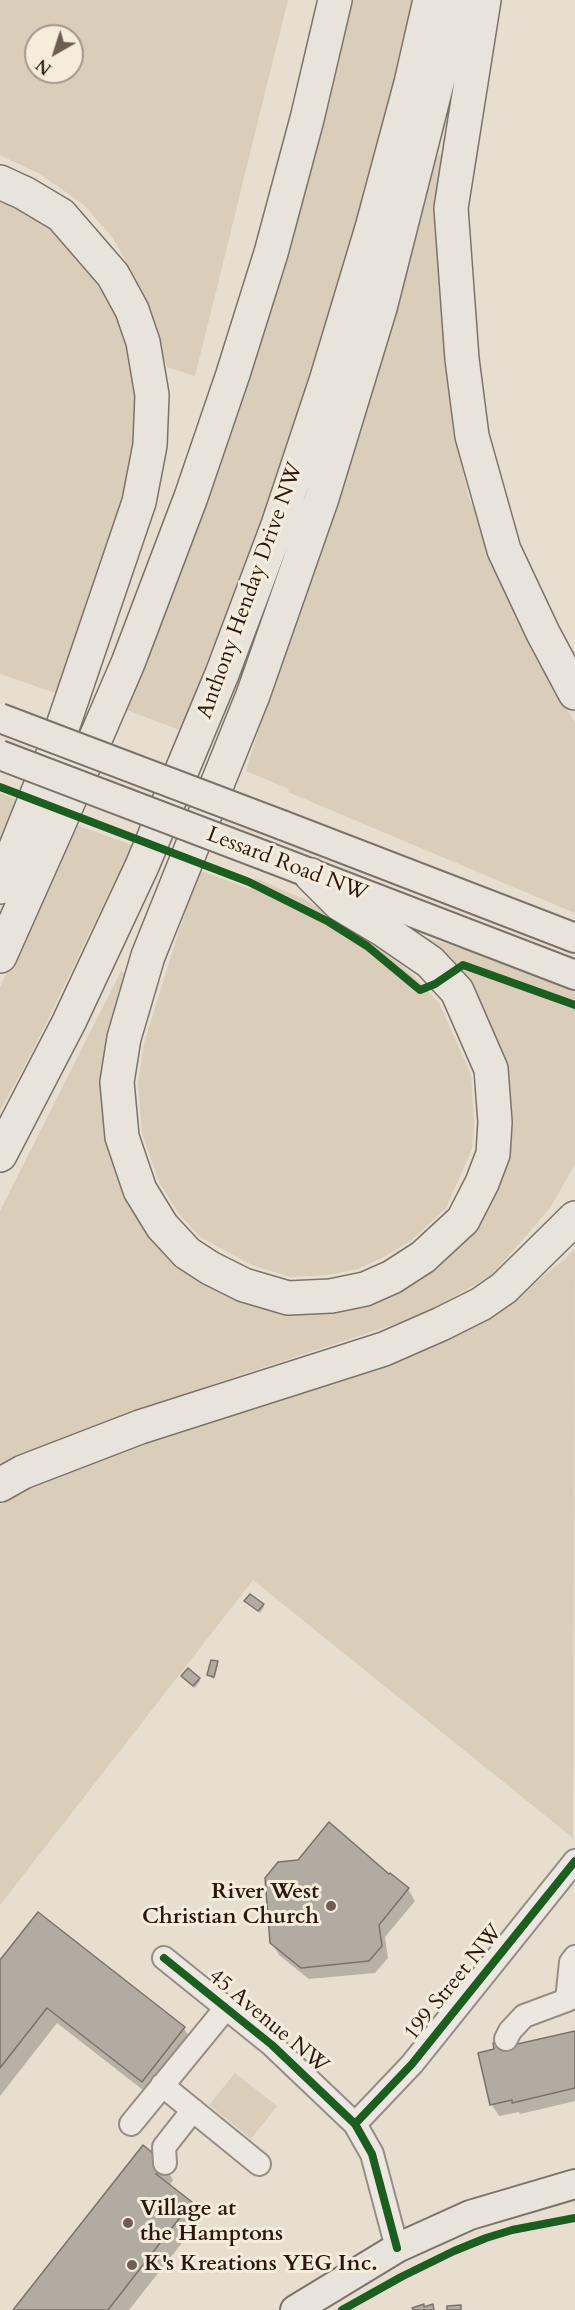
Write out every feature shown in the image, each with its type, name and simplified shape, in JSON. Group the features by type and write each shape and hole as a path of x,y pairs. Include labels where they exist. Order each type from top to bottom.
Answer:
{"highway":[{"path":"0,956 128,663 191,497 271,253 307,119 335,0"},
{"name":"Anthony Henday Drive NW","path":"0,1155 69,1022 142,866 222,674 274,536 326,381 372,228 430,0"},
{"path":"311,874 339,904 382,928 430,963 457,991 491,1069 495,1122 493,1154 482,1183 463,1220 423,1257 392,1277 365,1288 331,1296 288,1298 244,1285 210,1268 187,1253 162,1226 140,1190 122,1137 117,1082 124,1038 148,956 253,695 326,486 380,308 438,79 452,0"},
{"path":"484,0 451,208 462,359 471,425 504,550 532,612 575,693"},
{"path":"0,182 61,215 113,275 132,310 143,342 152,395 150,445 139,502 54,752 0,887"},
{"path":"551,1244 575,1210"},
{"path":"0,1485 23,1472 140,1427 384,1349 432,1328 481,1304 504,1288 575,1218"}],"main road":[{"name":"Lessard Road NW","path":"0,718 575,938"},
{"name":"Lessard Road NW","path":"0,755 575,975"},
{"path":"295,2310 397,2248 470,2215 575,2184"}],"street":[{"name":"199 Street NW","path":"355,2124 412,2064 575,1861"},
{"path":"506,2039 524,2016 571,1999 571,1962 575,1957"},
{"name":"45 Avenue NW","path":"164,1958 294,2065 355,2124 372,2154 397,2248"},
{"path":"131,2124 226,2008"},
{"path":"162,2085 259,2164"},
{"path":"165,2163 164,2147 193,2110"}],"shaded area":[{"path":"0,0 288,0 195,376 167,367 144,294 113,238 84,205 40,174 0,155"},
{"path":"352,0 417,0 373,167 315,365 232,608 182,731 124,709 152,648 214,477 284,263 324,118"},
{"path":"440,154 443,159 446,364 452,422 468,495 542,664 575,723 575,913 288,792 289,789 246,771 434,160"},
{"path":"0,191 30,207 105,279 141,361 133,477 67,697 0,674"},
{"path":"0,793 17,800 0,841"},
{"path":"76,825 132,845 34,1048 0,1111 0,987"},
{"path":"198,870 250,889 255,878 306,900 373,940 416,978 439,1003 471,1074 474,1122 472,1149 446,1208 411,1241 358,1269 328,1275 290,1277 252,1265 200,1237 179,1214 159,1182 142,1133 138,1083 144,1043"},
{"path":"427,938 513,964 575,988 575,1164 550,1208 492,1275 420,1316 225,1380 59,1439 0,1467 0,1211 121,971 128,977 105,1108 207,1282 399,1289 506,1126 425,942"},
{"path":"575,1248 573,1838 253,1580 0,1905 0,1502 68,1469 434,1347 501,1310 565,1259"},
{"path":"235,2073 277,2106 251,2139 209,2105"}],"building":[{"path":"250,1594 264,1604 258,1611 244,1601"},
{"path":"211,1660 218,1661 214,1677 207,1675"},
{"path":"188,1668 200,1678 193,1686 181,1676"},
{"name":"River West Christian Church","path":"329,1822 389,1874 409,1888 379,1925 382,1946 369,1961 301,1968 270,1943 265,1878 278,1862 298,1860"},
{"path":"38,1912 185,2027 142,2082 47,2008 0,2068 0,1960"},
{"path":"575,2031 575,2088 512,2103 512,2100 490,2105 478,2053 494,2049 493,2043 506,2039 513,2045"},
{"name":"Village at the Hamptons","path":"143,2145 165,2163 156,2174 192,2202 108,2310 13,2310"},
{"path":"424,2304 424,2307 433,2304 434,2310 413,2310 412,2308"},
{"path":"461,2305 461,2310 447,2310 447,2306"}],"cycle path":[{"path":"0,787 249,882 329,922 367,946 420,990 435,984 463,965 575,1005"},
{"path":"355,2124 412,2064 575,1861"},
{"path":"164,1958 272,2045 355,2124 372,2154 397,2248"},
{"path":"342,2310 401,2277 486,2238 512,2230 575,2218"}],"place":[{"name":"River West Christian Church","path":"331,1906"},
{"name":"Village at the Hamptons","path":"128,2223"},
{"name":"K's Kreations YEG Inc.","path":"132,2265"}]}
